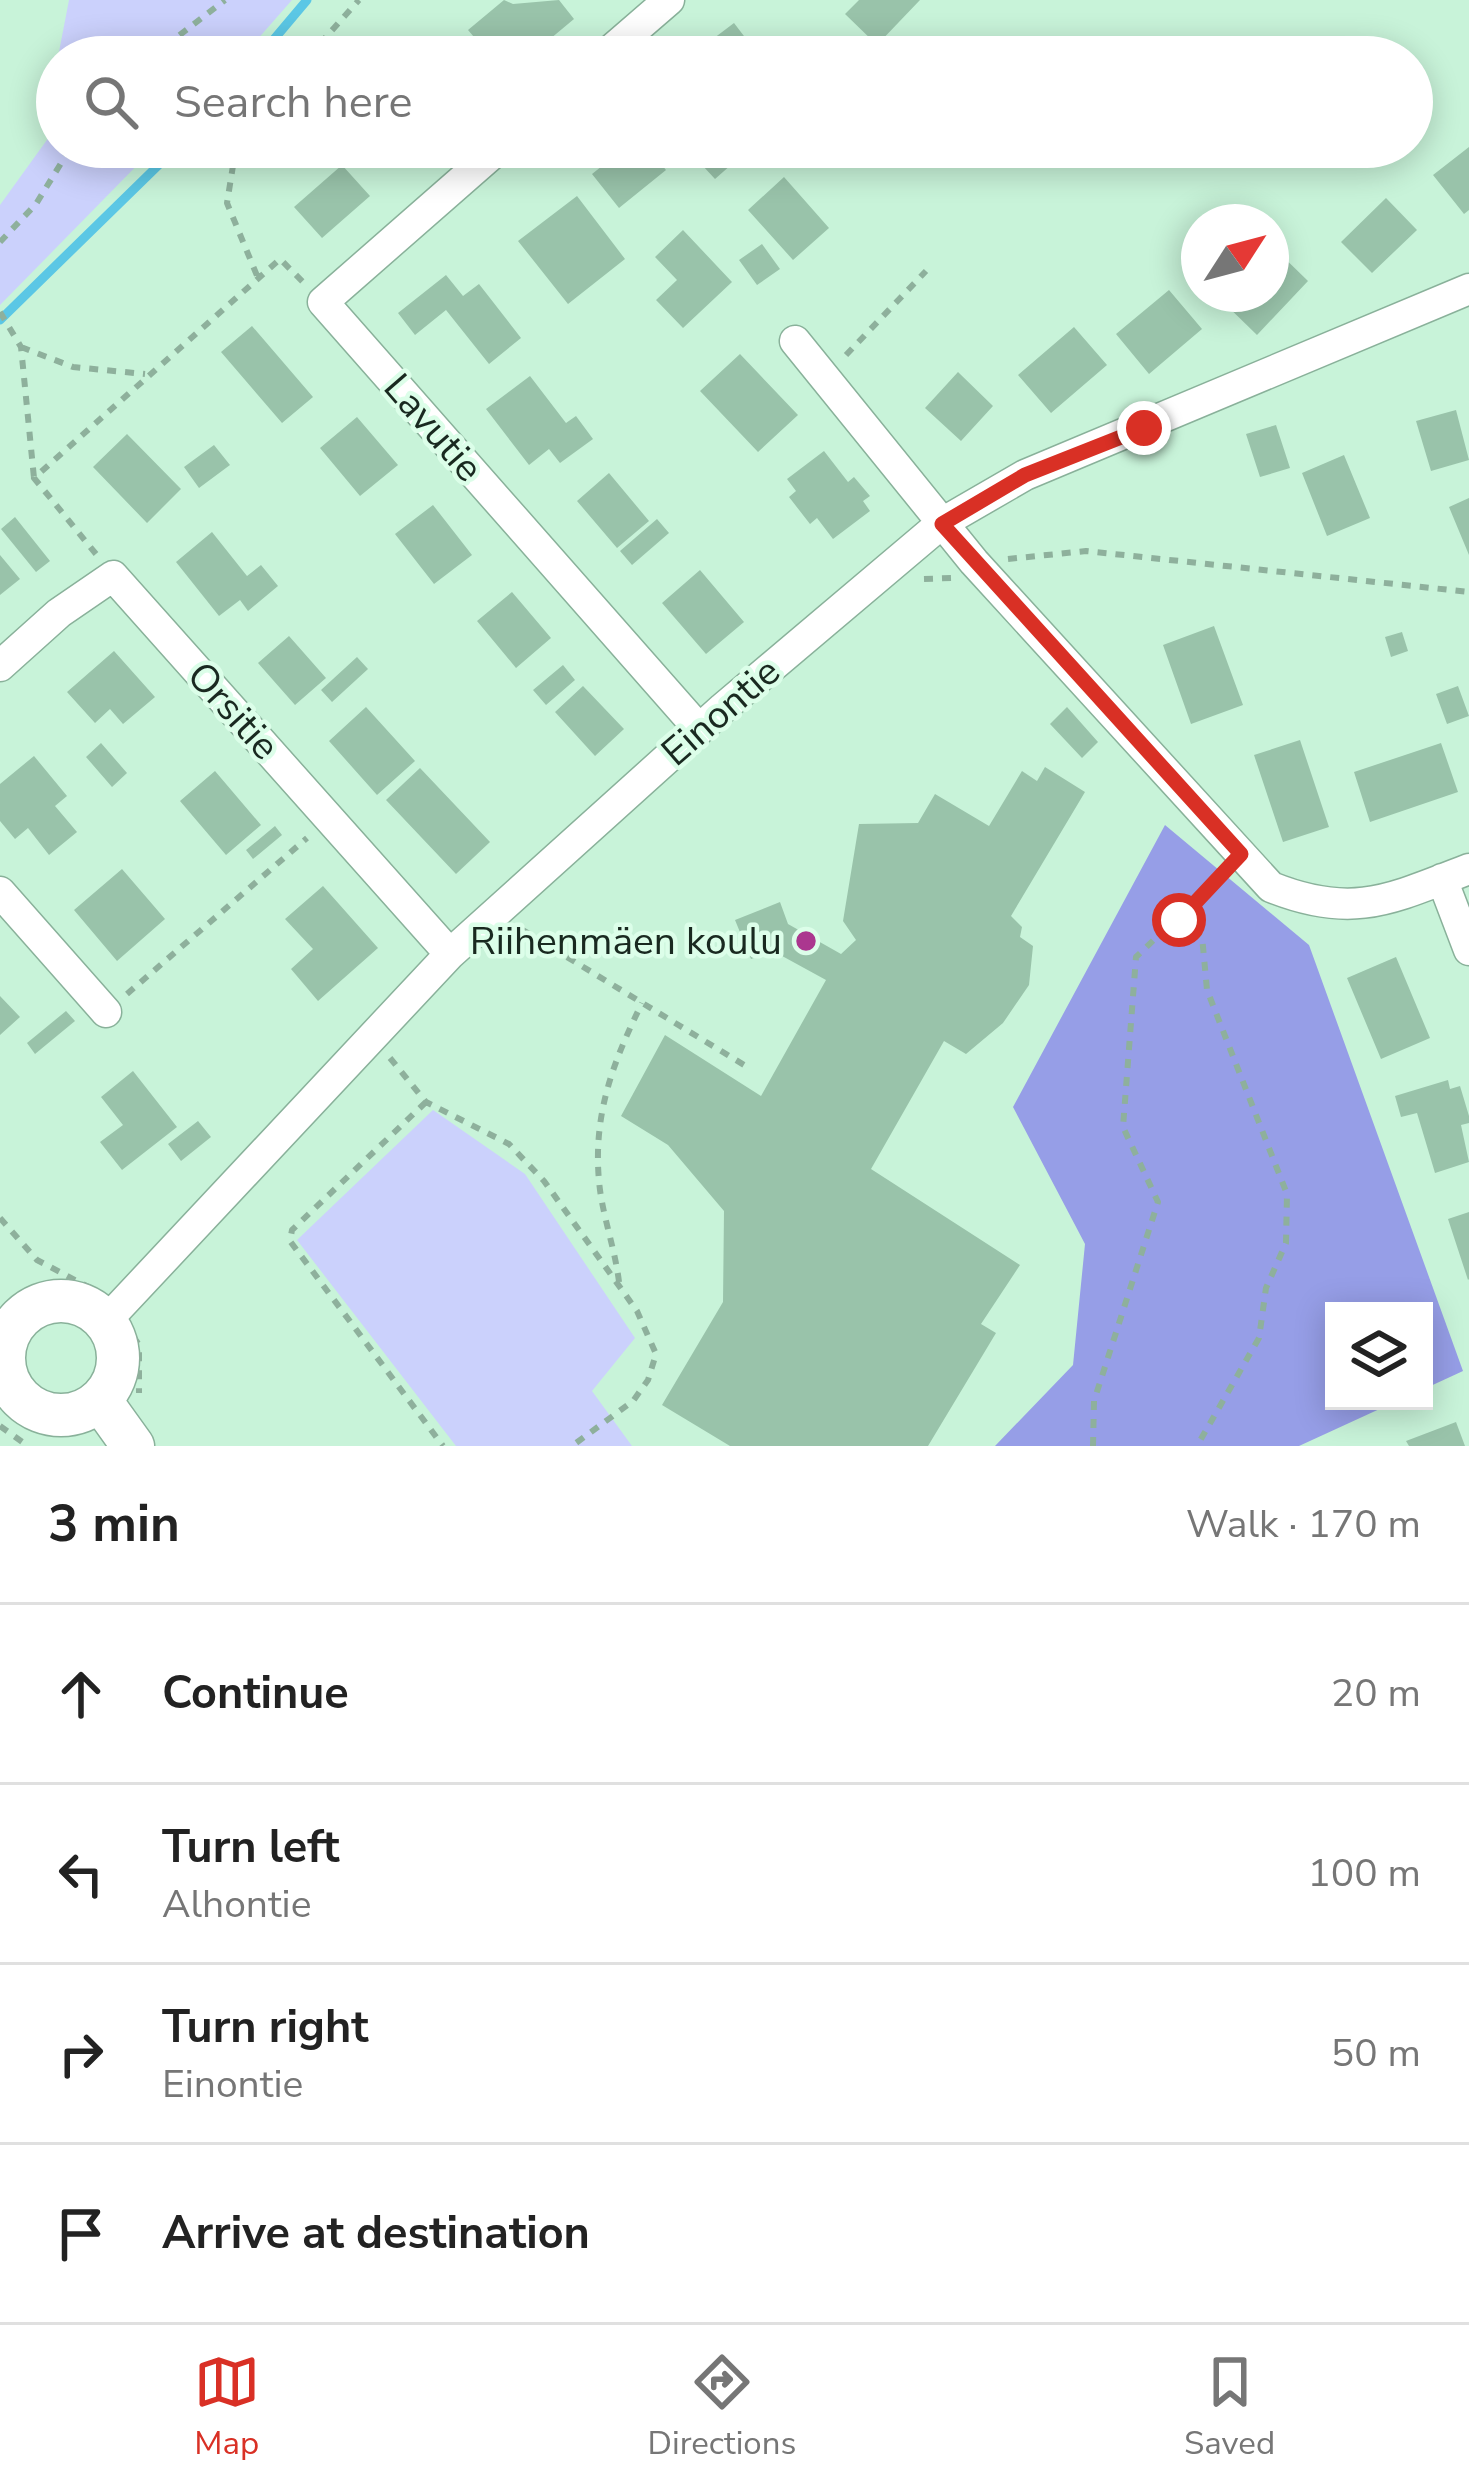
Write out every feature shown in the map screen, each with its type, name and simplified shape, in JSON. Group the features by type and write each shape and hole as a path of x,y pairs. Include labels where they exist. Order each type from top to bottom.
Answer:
{"street":[{"path":"628,36 669,0"},
{"path":"323,302 476,168"},
{"name":"Einontie","path":"105,1322 451,954 699,729 942,524 1025,475 1469,290"},
{"name":"Lavutie","path":"323,302 699,729"},
{"path":"796,341 974,562 1271,886 1340,907 1367,907 1455,874 1469,950"},
{"path":"0,667 59,613 113,576"},
{"name":"Orsitie","path":"113,576 451,954"},
{"path":"0,892 106,1012"},
{"path":"14,1297 92,1310 105,1322 118,1362 100,1400 86,1410 49,1414 4,1383 14,1297"},
{"path":"100,1400 134,1446"}],"path":[{"path":"178,36 225,0"},
{"path":"327,36 359,0"},
{"path":"0,242 36,204 58,168"},
{"path":"233,168 227,203 258,278"},
{"path":"34,478 280,259 323,302"},
{"path":"825,377 926,271"},
{"path":"0,312 21,347 34,478 113,576"},
{"path":"21,347 73,368 146,374"},
{"path":"916,579 950,580 974,562 1086,551 1469,592"},
{"path":"106,1012 330,819"},
{"path":"1093,1446 1094,1401 1158,1202 1123,1127 1136,957 1179,920 1241,854"},
{"path":"508,936 531,914"},
{"path":"1179,920 1202,936 1207,991 1287,1194 1286,1243 1266,1288 1258,1338 1197,1446"},
{"path":"518,927 749,1067"},
{"path":"620,1286 599,1185 598,1119 612,1064 642,1003"},
{"path":"371,1068 386,1053 426,1102 509,1144 544,1181 620,1286 656,1354 648,1380 633,1401 572,1446"},
{"path":"426,1102 292,1230 290,1241 443,1446"},
{"path":"0,1426 28,1446"}],"shaded area":[{"path":"69,0 292,0 260,36 62,36"},
{"path":"36,155 36,168 134,168 0,305 0,205"},
{"path":"1165,825 1309,945 1463,1371 1433,1385 1433,1302 1325,1302 1325,1410 1377,1410 1299,1446 995,1446 1073,1365 1085,1244 1013,1107"},
{"path":"433,1110 525,1174 635,1338 592,1391 632,1446 456,1446 297,1240"}],"building":[{"path":"504,0 513,4 559,0 574,19 554,36 473,36 468,30"},
{"path":"859,0 920,0 886,36 868,36 845,14"},
{"path":"734,23 744,36 717,36"},
{"path":"1469,147 1469,210 1464,214 1433,175"},
{"path":"339,168 345,168 370,196 322,238 294,207"},
{"path":"600,168 666,170 619,208 592,174"},
{"path":"705,168 728,168 715,179"},
{"path":"784,177 829,228 793,260 748,210"},
{"path":"577,196 625,259 568,304 518,241"},
{"path":"1386,198 1417,230 1372,273 1341,242"},
{"path":"683,230 732,282 683,328 656,300 677,280 655,257"},
{"path":"762,244 780,269 757,285 739,260"},
{"path":"1289,263 1308,281 1289,301"},
{"path":"446,275 463,296 479,284 521,338 489,364 446,310 415,335 398,313"},
{"path":"1169,290 1181,304 1181,312 1188,312 1202,329 1149,374 1116,334"},
{"path":"1233,312 1279,312 1257,335"},
{"path":"252,326 313,397 282,423 221,352"},
{"path":"1074,327 1107,365 1051,413 1018,375"},
{"path":"740,354 798,415 758,452 700,391"},
{"path":"958,372 993,406 961,441 925,408"},
{"path":"530,376 566,423 576,416 593,439 560,463 549,449 529,465 486,409"},
{"path":"1456,410 1469,460 1431,471 1416,421"},
{"path":"357,417 398,465 360,496 320,448"},
{"path":"1276,425 1290,468 1260,477 1246,434"},
{"path":"127,434 181,489 147,523 93,467"},
{"path":"214,445 230,465 199,488 184,467"},
{"path":"824,451 848,482 854,477 870,496 863,501 870,511 833,539 817,518 810,524 789,497 796,491 787,479"},
{"path":"1344,455 1370,518 1327,536 1302,473"},
{"path":"609,473 649,521 617,548 577,501"},
{"path":"1469,498 1469,555 1449,507"},
{"path":"433,505 472,555 434,584 395,534"},
{"path":"15,517 50,561 36,572 1,529"},
{"path":"657,519 669,533 632,565 620,551"},
{"path":"212,532 247,576 261,565 278,586 248,611 240,600 219,616 176,562"},
{"path":"0,555 20,579 0,595"},
{"path":"700,570 744,622 706,654 662,603"},
{"path":"512,592 551,638 516,668 477,621"},
{"path":"1214,626 1243,705 1191,724 1163,645"},
{"path":"1402,632 1408,651 1391,657 1385,637"},
{"path":"289,636 326,678 295,705 258,663"},
{"path":"114,651 155,697 123,724 110,709 95,723 67,692"},
{"path":"357,657 368,669 332,702 321,690"},
{"path":"563,665 575,680 546,705 533,690"},
{"path":"583,686 624,729 595,756 555,712"},
{"path":"1458,686 1469,716 1447,724 1436,694"},
{"path":"366,707 415,761 377,795 329,741"},
{"path":"1067,707 1098,742 1082,758 1050,724"},
{"path":"1300,740 1329,827 1283,842 1254,755"},
{"path":"101,743 127,773 112,787 86,757"},
{"path":"1441,743 1458,792 1370,822 1354,772"},
{"path":"34,756 67,796 55,806 77,832 49,855 28,828 15,839 0,821 0,784"},
{"path":"1045,767 1085,792 1011,916 1022,927 1020,937 1033,946 1029,985 1003,1023 966,1054 944,1041 871,1169 1020,1265 981,1324 996,1333 928,1446 730,1446 662,1405 723,1302 724,1211 668,1145 621,1116 665,1035 761,1096 826,980 773,951 751,959 735,920 780,902 788,924 841,954 856,940 843,921 859,824 918,823 935,794 989,826 1022,771 1037,781"},
{"path":"420,768 490,842 456,874 386,800"},
{"path":"215,771 261,825 226,855 180,801"},
{"path":"275,826 282,835 253,859 246,850"},
{"path":"122,869 165,919 117,961 74,910"},
{"path":"323,886 378,948 318,1001 291,969 313,949 285,919"},
{"path":"1396,957 1430,1038 1381,1059 1347,978"},
{"path":"0,996 20,1017 0,1035"},
{"path":"66,1011 75,1021 35,1054 27,1043"},
{"path":"133,1071 177,1127 122,1170 100,1142 123,1125 101,1097"},
{"path":"1448,1080 1450,1089 1460,1086 1469,1116 1469,1123 1461,1125 1469,1162 1435,1173 1417,1113 1401,1117 1395,1096"},
{"path":"198,1121 211,1137 181,1161 168,1144"},
{"path":"1469,1212 1469,1279 1468,1280 1448,1219"},
{"path":"1456,1422 1465,1446 1409,1446 1406,1441"}],"waterway":[{"path":"277,36 307,0"},
{"path":"0,320 156,168"}],"place":[{"name":"Riihenmäen koulu","path":"806,941"}],"route":[{"path":"1144,428 1025,475 942,524 1241,854 1179,920"}]}
